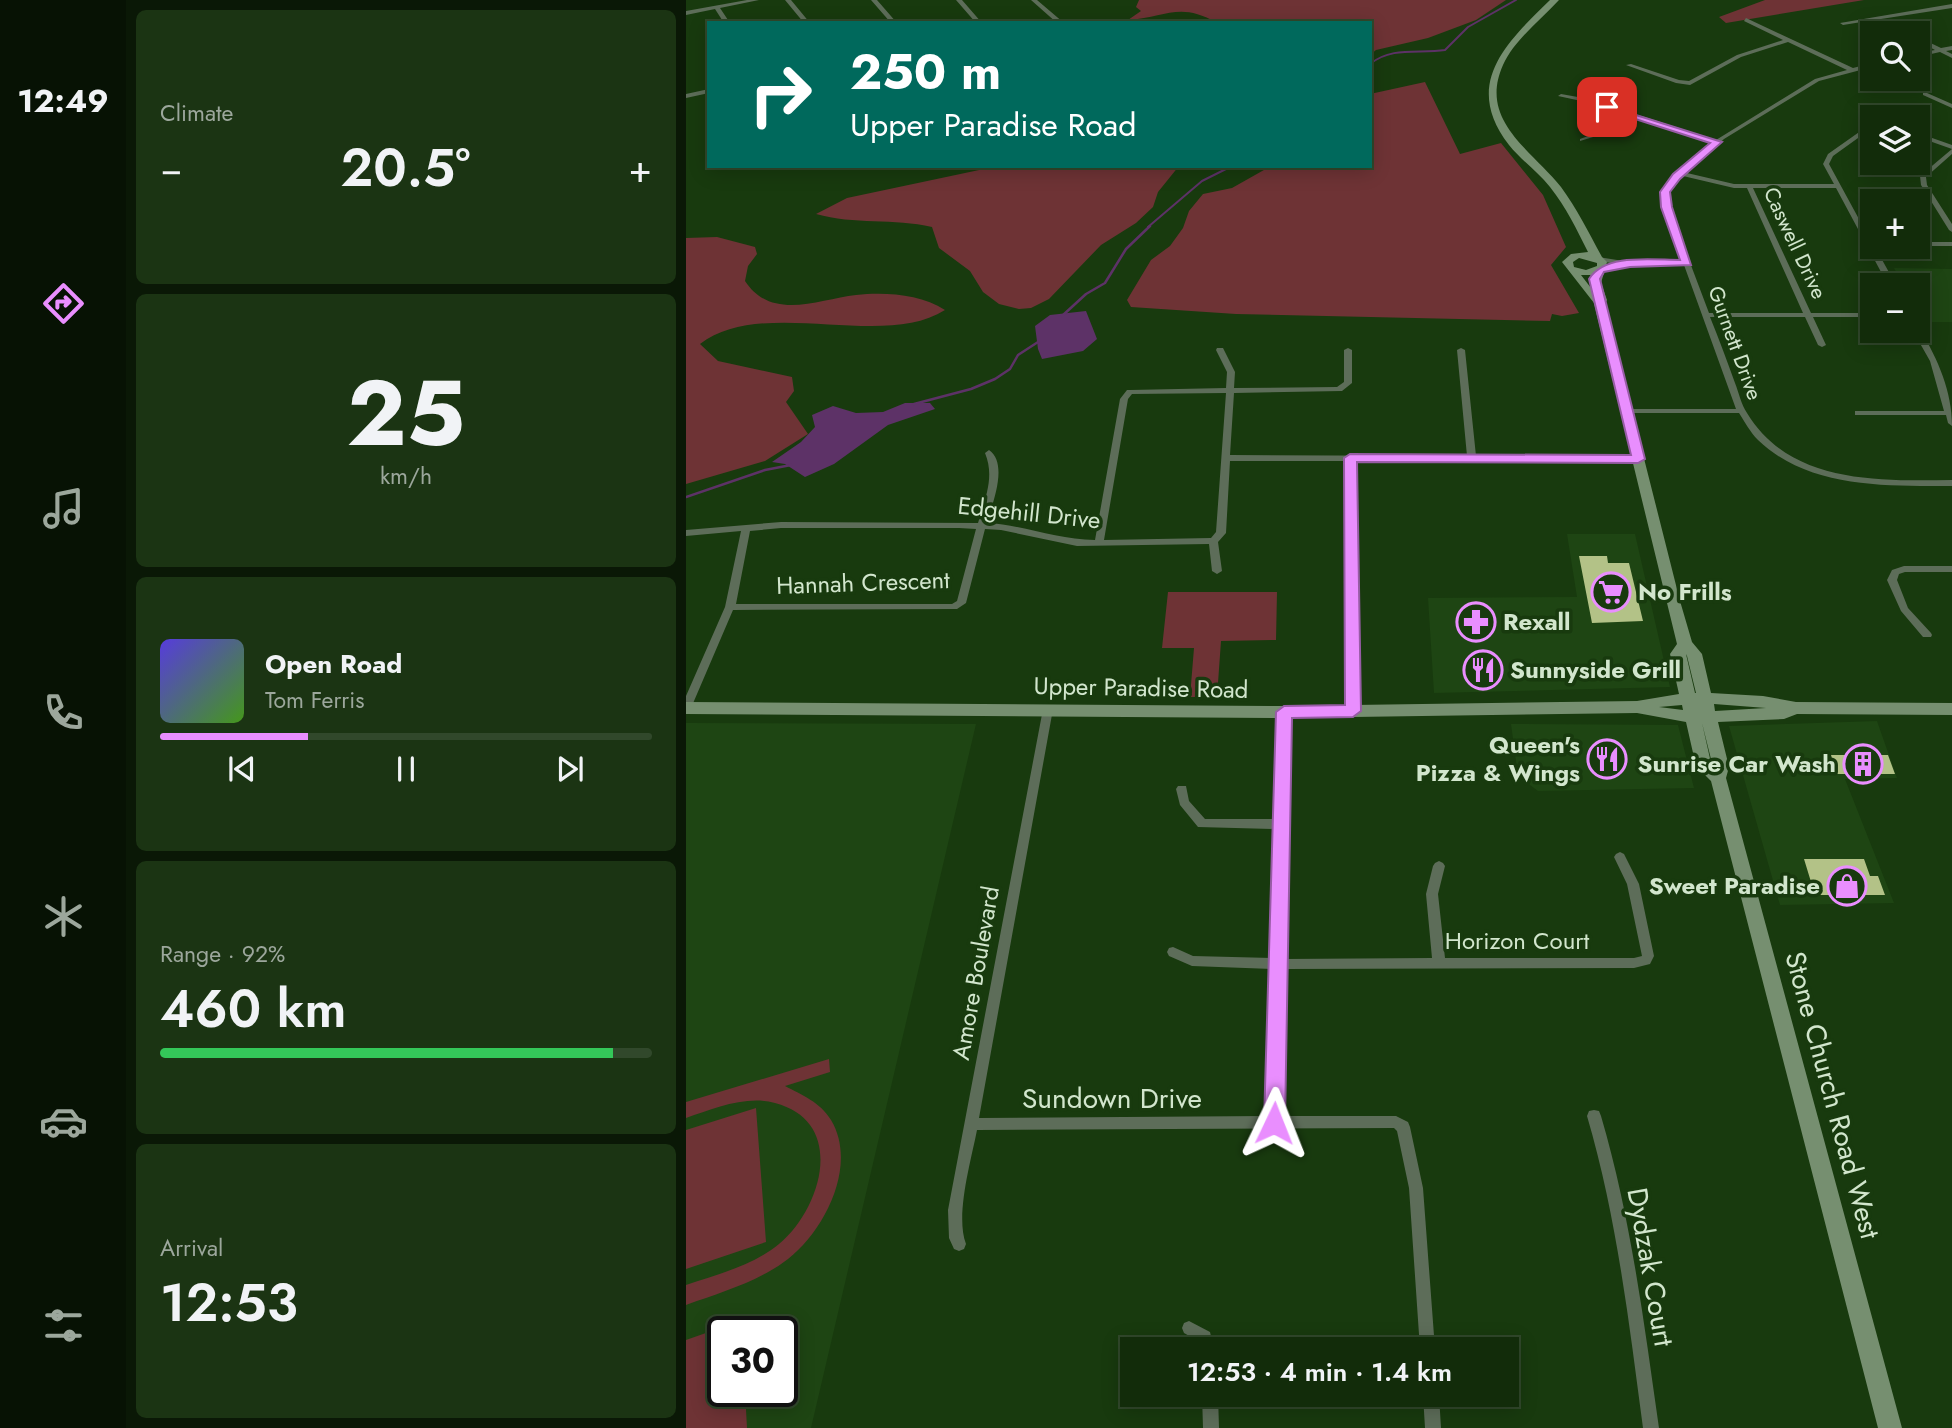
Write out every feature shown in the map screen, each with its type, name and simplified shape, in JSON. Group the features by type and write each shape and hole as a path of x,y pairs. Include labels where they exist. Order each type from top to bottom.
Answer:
{"main road":[{"path":"1555,0 1505,52 1497,64 1492,91 1496,114 1502,127 1557,190 1574,217 1579,219 1598,264 1594,279 1601,300 1599,304"},
{"path":"1574,217 1571,219 1581,244 1567,262 1599,304"},
{"path":"1573,256 1598,264"},
{"path":"1571,269 1584,273 1598,264"},
{"name":"Stone Church Road West","path":"1599,304 1685,644 1694,654 1721,766 1718,778 1890,1428"},
{"name":"Stone Church Road West","path":"1685,644 1678,654 1689,708 1704,766 1718,778"},
{"name":"Upper Paradise Road","path":"686,708 1284,712 1637,707 1652,713 1707,707 1784,713 1796,708 1952,709"}],"street":[{"path":"686,13 756,0"},
{"path":"788,0 805,21"},
{"path":"874,0 892,21"},
{"path":"959,0 977,21"},
{"path":"1034,0 1059,21"},
{"path":"1843,23 1952,6"},
{"path":"716,8 726,21"},
{"path":"1875,18 1881,21"},
{"path":"1746,20 1852,69"},
{"path":"1629,65 1678,82 1690,83 1739,56 1788,40"},
{"path":"1930,45 1952,56"},
{"path":"1930,52 1952,48"},
{"path":"1681,173 1717,142 1817,80 1860,67"},
{"path":"687,95 707,92"},
{"path":"1925,94 1952,106"},
{"path":"1561,96 1717,142"},
{"path":"1581,139 1601,133 1628,114"},
{"path":"1860,134 1830,155 1826,164 1835,186 1860,227"},
{"path":"1930,140 1952,149 1923,176 1924,185 1952,230"},
{"path":"1681,173 1723,185 1835,186"},
{"name":"Gurnett Drive","path":"1681,173 1665,192 1666,207 1748,425 1777,451 1825,474 1886,484 1952,483"},
{"name":"Caswell Drive","path":"1749,186 1822,345"},
{"path":"1930,244 1952,244"},
{"path":"1598,264 1687,263"},
{"path":"1708,316 1860,315"},
{"path":"1858,413 1951,418 1934,361 1924,343"},
{"path":"1217,571 1213,541 1221,533 1230,366 1220,350"},
{"path":"1099,543 1124,399 1130,392 1341,389 1349,381 1348,350"},
{"path":"1461,350 1472,458"},
{"path":"1627,411 1741,411"},
{"name":"Hannah Crescent","path":"730,607 954,607 961,603 993,481 993,465 989,453"},
{"path":"1227,458 1638,459"},
{"path":"1350,458 1353,711"},
{"name":"Edgehill Drive","path":"686,533 746,527 982,526 1015,529 1055,540 1099,543 1213,541"},
{"path":"686,708 730,607 746,527"},
{"path":"1927,635 1904,609 1892,580 1895,572 1904,569 1952,569"},
{"name":"Amore Boulevard","path":"959,1244 953,1220 1048,709"},
{"path":"1274,1123 1284,712"},
{"path":"1182,789 1184,802 1202,824 1280,824"},
{"name":"Horizon Court","path":"1173,952 1192,961 1279,964 1633,963 1646,960 1648,956 1633,884 1620,857"},
{"path":"1439,866 1432,894 1439,962"},
{"name":"Dydzak Court","path":"1594,1116 1603,1144 1630,1285 1651,1428"},
{"name":"Sundown Drive","path":"972,1125 1378,1123 1389,1120 1403,1127 1416,1188 1427,1337"},
{"path":"1189,1328 1205,1337"},
{"path":"1210,1407 1211,1428"},
{"path":"1432,1407 1433,1428"}],"shaded area":[{"path":"1139,0 1506,0 1476,20 1428,38 1376,50 1372,53 1372,21 1213,21 1204,16 1182,12 1128,20 1141,11 1136,7"},
{"path":"1765,0 1864,0 1726,23 1719,17"},
{"path":"1425,82 1460,154 1501,143 1543,195 1566,247 1551,265 1579,313 1562,316 1552,314 1550,321 1236,314 1131,307 1127,300 1151,260 1170,246 1183,228 1189,211 1203,194 1232,188 1267,168 1372,168 1372,94"},
{"path":"989,168 1177,168 1158,192 1153,207 1136,223 1101,245 1049,299 1031,308 1019,309 999,304 983,292 970,271 939,248 932,227 816,214 847,198"},
{"path":"717,237 755,247 757,254 748,266 745,281 756,294 769,301 782,305 797,305 856,295 890,294 925,300 945,310 919,321 889,325 756,324 726,330 700,344 718,361 792,377 794,391 786,402 808,434 765,461 686,484 686,238"},
{"path":"1894,268 1952,269 1952,322 1930,322 1930,273 1897,273"},
{"path":"1086,311 1097,339 1083,351 1042,359 1035,326 1050,315"},
{"path":"905,403 930,403 935,409 888,425 834,464 805,477 785,464 772,462 801,442 815,427 812,415 833,406 856,413 883,412"},
{"path":"1567,534 1635,534 1670,687 1434,693 1428,598 1577,597"},
{"path":"1168,592 1277,592 1276,640 1221,641 1217,697 1190,697 1194,648 1162,648"},
{"path":"1877,721 1897,778 1845,779 1894,903 1780,905 1729,726"},
{"path":"686,723 976,724 811,1428 686,1428"},
{"path":"1511,724 1678,725 1694,788 1538,791 1518,776"},
{"path":"829,1059 830,1072 785,1086 822,1108 831,1120 838,1138 841,1157 839,1176 834,1196 825,1214 802,1247 776,1267 739,1286 686,1305 686,1285 746,1264 779,1244 807,1209 816,1189 820,1167 819,1146 812,1128 798,1113 775,1103 753,1101 730,1104 686,1118 686,1102"},
{"path":"756,1108 766,1242 686,1269 686,1130"},
{"path":"707,1333 707,1407 746,1407 747,1428 686,1428 686,1340"}],"building":[{"name":"No Frills","path":"1579,556 1607,556 1608,563 1629,563 1643,621 1592,623"},
{"name":"Sunrise Car Wash","path":"1831,755 1888,755 1895,774 1837,774"},
{"name":"Sweet Paradise","path":"1804,859 1864,859 1870,876 1878,876 1885,895 1815,895"}],"waterway":[{"path":"1372,62 1397,53 1445,50 1468,27 1516,0"},
{"path":"1148,227 1202,181 1228,168"},
{"path":"1062,316 1086,294 1105,283 1126,249 1150,226"},
{"path":"914,404 971,389 995,379 1010,369 1018,355 1038,342"},
{"path":"686,497 765,470 791,465"}],"place":[{"name":"No Frills","path":"1611,592"},
{"name":"Rexall","path":"1476,622"},
{"name":"Sunnyside Grill","path":"1483,670"},
{"name":"Queen's Pizza & Wings","path":"1607,759"},
{"name":"Sunrise Car Wash","path":"1863,764"},
{"name":"Sweet Paradise","path":"1847,886"}],"route":[{"path":"1274,1123 1284,712 1353,711 1350,458 1638,459 1599,304 1600,293 1594,279 1597,271 1630,264 1687,263 1666,207 1665,192 1677,176 1717,142 1607,107"}]}
